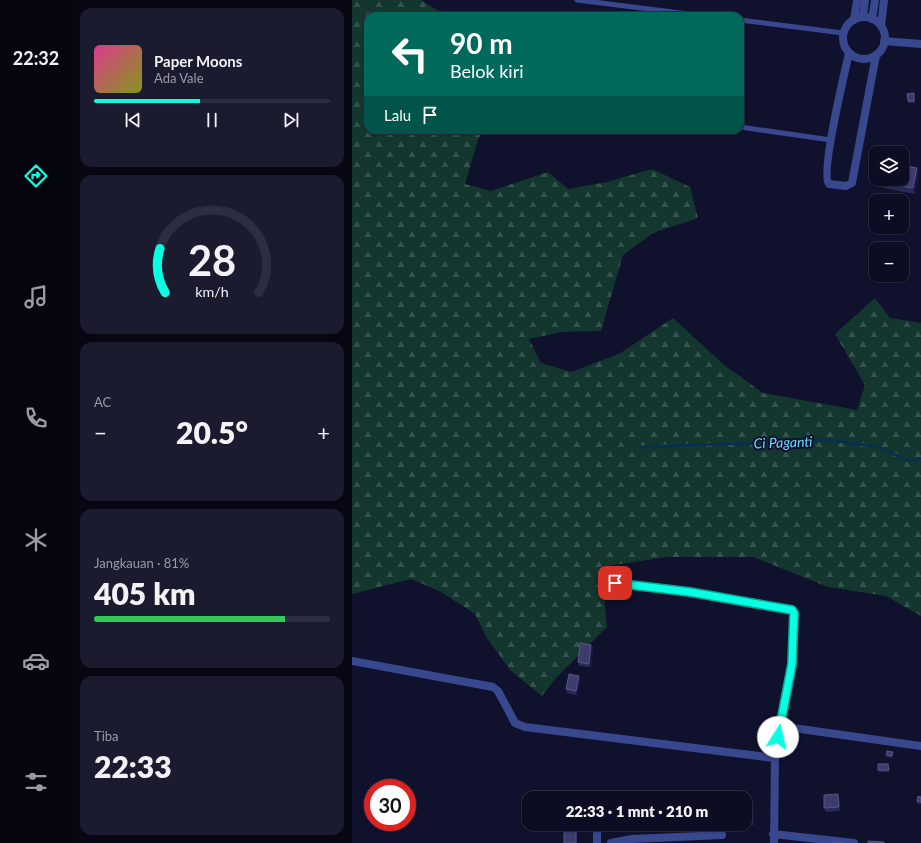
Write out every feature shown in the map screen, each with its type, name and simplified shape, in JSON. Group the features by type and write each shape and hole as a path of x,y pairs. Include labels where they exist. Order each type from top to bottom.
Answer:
{"street":[{"path":"857,0 859,18"},
{"path":"859,18 865,0"},
{"path":"872,19 875,0"},
{"path":"881,26 884,0"},
{"path":"849,53 831,140 826,182 836,185 849,185 852,182 876,55 883,46 884,41 884,33 881,26 872,19 859,18 847,25 843,33 845,48 849,53 862,59 876,55"},
{"path":"884,41 921,44"},
{"path":"352,661 493,687 498,691 515,723 518,725 775,758"},
{"path":"774,843 775,758 779,726 921,746"},
{"path":"597,831 597,843"},
{"path":"773,834 854,843"},
{"path":"611,843 632,838 722,835"}],"lane":[{"path":"578,0 673,12"},
{"path":"744,21 843,33"},
{"path":"744,128 831,140"},
{"path":"615,583 694,593 792,610 794,613 792,664 779,726"}],"green space":[{"path":"352,0 421,0 440,12 364,12 364,134 481,134 465,184 491,191 548,172 568,189 607,182 652,169 690,187 698,218 653,233 623,255 601,331 561,332 529,339 541,363 571,372 619,354 673,318 724,365 763,393 857,410 865,385 835,334 875,298 890,318 921,323 921,616 886,596 828,587 753,557 667,557 601,567 607,627 556,678 542,696 511,671 487,638 475,614 441,592 411,579 352,594"}],"building":[{"path":"914,93 914,101 908,101 907,94"},
{"path":"909,166 917,168 913,188 900,186 909,186"},
{"path":"580,643 591,645 589,664 578,662"},
{"path":"569,674 579,676 576,691 566,689"},
{"path":"887,751 893,752 892,756 886,755"},
{"path":"878,764 888,764 889,770 878,770"},
{"path":"838,794 839,807 824,808 824,795"},
{"path":"918,796 921,797 921,802 917,801"},
{"path":"564,831 576,831 576,843 564,843"},
{"path":"833,841 844,843 833,843"},
{"path":"868,841 884,842 884,843 868,843"}],"waterway":[{"name":"Ci Paganti","path":"641,447 830,440 879,447 908,461 921,459"}],"route":[{"path":"615,583 690,592 789,608 792,610 794,613 794,622 792,664 778,737"}]}
